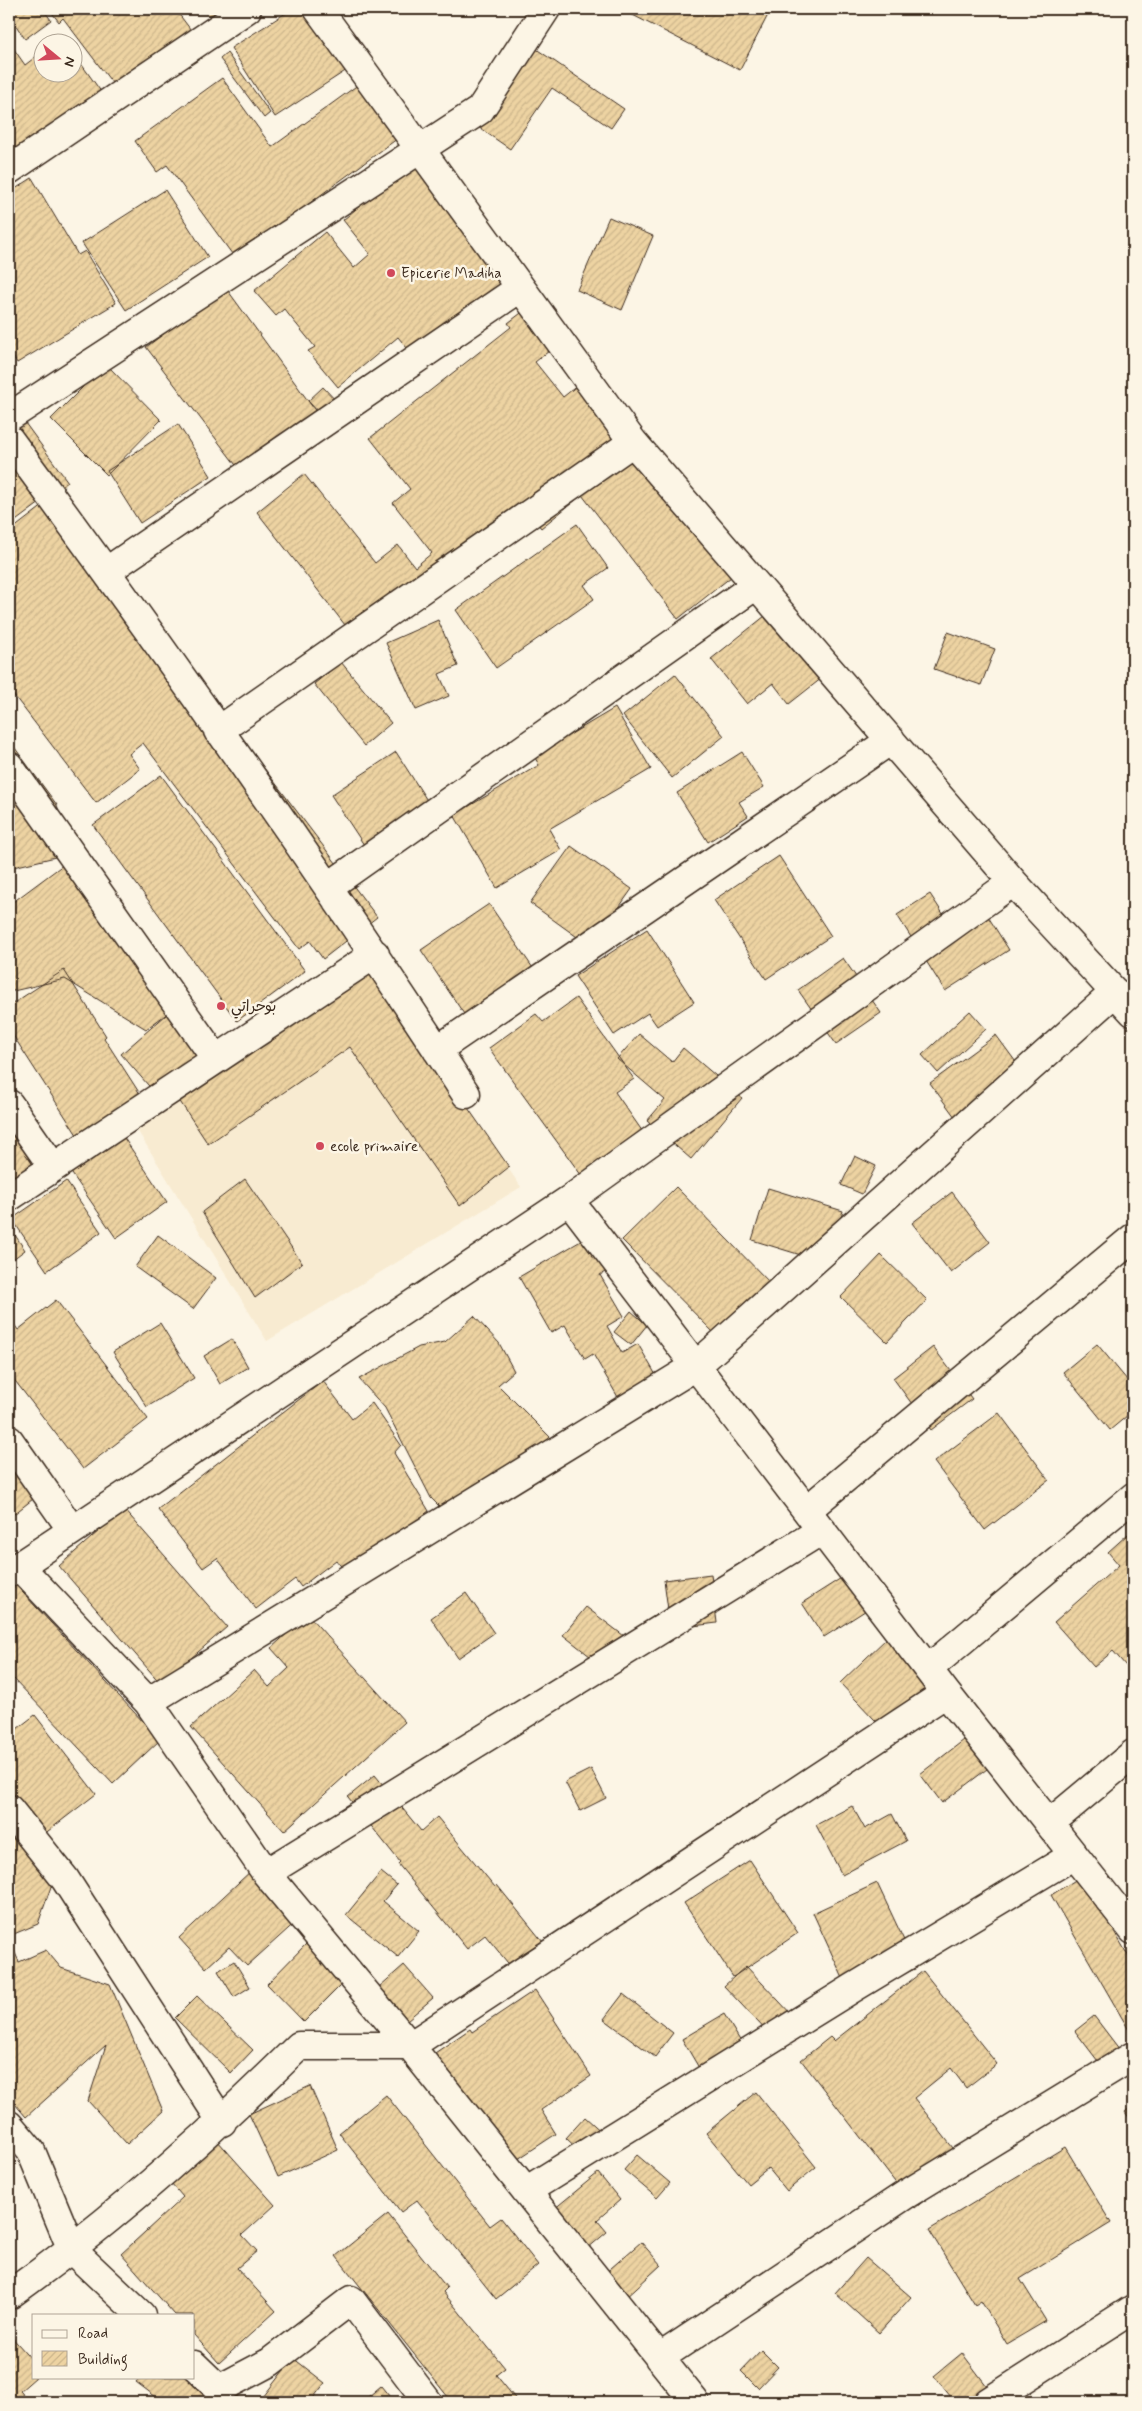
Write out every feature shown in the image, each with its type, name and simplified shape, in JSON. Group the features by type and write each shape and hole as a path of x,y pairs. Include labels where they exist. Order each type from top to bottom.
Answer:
{"street":[{"path":"9,170 247,9"},
{"path":"148,1702 696,1366 1124,1002 1013,882 633,442 318,9"},
{"path":"9,417 480,110 546,9"},
{"path":"107,571 520,288"},
{"path":"9,439 107,571 328,886 375,954 466,1094"},
{"path":"218,731 633,442"},
{"path":"328,886 756,585"},
{"path":"438,1050 891,740"},
{"path":"9,766 216,1059"},
{"path":"695,2402 410,2046 266,1873 148,1702 14,1570 569,1200 1013,882"},
{"path":"9,1197 375,954"},
{"path":"9,1104 53,1167"},
{"path":"569,1200 946,1693 1133,1930"},
{"path":"266,1873 815,1520 1133,1238"},
{"path":"9,1440 72,1530"},
{"path":"928,1669 1133,1497"},
{"path":"9,2296 72,2250 222,2122 299,2046 410,2046 946,1693"},
{"path":"1049,1824 1133,1754"},
{"path":"9,1809 65,1879 222,2122"},
{"path":"526,2190 853,1988 1074,1855"},
{"path":"659,2358 905,2195 1133,2056"},
{"path":"9,2125 31,2151 72,2250 140,2314"},
{"path":"195,2366 220,2396 270,2362 351,2300 428,2402"},
{"path":"988,2402 1133,2309"}],"shaded area":[{"name":"ecole primaire","path":"368,964 521,1187 267,1341 134,1125"}],"building":[{"path":"9,9 43,9 51,20 32,32 25,39 9,15"},
{"path":"49,9 175,9 197,38 122,96 82,43 82,32 74,32 63,18 59,22"},
{"path":"204,9 233,9 215,23"},
{"path":"292,9 319,9 356,64 275,117 231,48"},
{"path":"621,9 771,9 740,70"},
{"path":"9,42 25,65 32,60 32,82 82,82 82,65 107,100 23,162 9,142"},
{"path":"532,46 624,109 611,128 552,88 510,149 478,127"},
{"path":"227,53 270,113 264,118 220,59"},
{"path":"222,78 272,147 366,79 405,133 235,258 167,165 157,172 135,141"},
{"name":"Epicerie Madiha","path":"414,160 511,279 416,359 398,337 338,387 308,351 315,347 284,309 276,316 254,291 325,232 354,268 370,254 343,220"},
{"path":"32,178 78,255 85,251 116,303 17,363 9,350 9,193"},
{"path":"165,190 208,257 126,310 82,243"},
{"path":"609,217 653,236 622,310 577,290"},
{"path":"226,288 322,420 245,477 146,347"},
{"path":"529,307 558,344 535,362 563,397 588,377 690,525 731,577 678,619 582,495 541,528 527,510 359,643 257,512 304,474 375,563 398,545 415,567 432,553 393,503 410,489 370,438 511,327 508,323"},
{"path":"106,364 161,420 107,475 51,419"},
{"path":"323,387 339,404 324,418 308,401"},
{"path":"9,401 68,482 9,526"},
{"path":"178,424 211,476 140,523 107,471"},
{"path":"57,495 377,917 323,959 310,941 299,949 143,743 129,754 140,769 96,803 9,689 9,532"},
{"path":"577,524 608,568 584,585 594,599 496,668 456,610"},
{"path":"770,612 822,678 789,704 773,683 747,704 711,659"},
{"path":"438,620 458,666 439,674 449,696 416,710 386,643"},
{"path":"948,632 995,649 981,685 934,669"},
{"path":"341,662 391,723 364,746 314,684"},
{"path":"675,674 724,736 672,778 623,716"},
{"path":"615,708 651,769 549,829 561,850 497,888 454,815 539,765 534,756"},
{"path":"9,740 57,805 68,854 9,868"},
{"path":"396,752 430,805 366,848 331,795"},
{"path":"742,752 764,787 739,802 748,816 708,842 677,793"},
{"path":"161,775 305,971 237,1021 93,825"},
{"path":"571,846 632,889 591,947 530,903"},
{"path":"79,853 186,1000 146,1029 65,979 9,992 9,905"},
{"path":"779,856 831,936 766,979 714,900"},
{"path":"930,894 951,926 982,907 1009,950 945,991 897,915"},
{"path":"489,904 537,974 468,1020 421,950"},
{"path":"647,929 694,1002 657,1026 648,1013 614,1035 575,976"},
{"path":"843,958 881,1013 836,1044 798,990"},
{"path":"368,964 509,1167 460,1206 350,1047 208,1144 175,1094"},
{"path":"64,970 106,1036 104,1038 142,1097 79,1138 9,1029 9,1006"},
{"path":"576,998 634,1079 615,1092 645,1135 584,1179 489,1048 536,1014 543,1022"},
{"path":"181,1002 215,1041 155,1093 121,1054"},
{"path":"970,1011 986,1029 938,1073 922,1055"},
{"path":"639,1034 672,1062 683,1048 742,1098 691,1159 647,1121 665,1100 617,1059"},
{"path":"996,1035 1032,1084 966,1132 930,1083"},
{"path":"9,1090 56,1152 9,1188"},
{"path":"122,1135 167,1202 116,1238 70,1171"},
{"path":"855,1156 876,1166 862,1194 841,1185"},
{"path":"245,1179 302,1263 255,1298 202,1212"},
{"path":"66,1181 101,1232 47,1271 12,1219"},
{"path":"676,1187 774,1287 721,1340 622,1240"},
{"path":"768,1188 843,1211 827,1263 752,1240"},
{"path":"952,1192 990,1242 951,1273 912,1223"},
{"path":"9,1226 25,1250 9,1262"},
{"path":"598,1231 617,1265 600,1275 624,1316 607,1326 622,1353 638,1344 664,1389 626,1411 593,1354 585,1359 565,1325 551,1333 519,1277"},
{"path":"158,1235 216,1278 193,1309 135,1267"},
{"path":"881,1255 927,1300 887,1342 841,1297"},
{"path":"56,1300 148,1419 83,1469 9,1373 9,1317 18,1330"},
{"path":"631,1311 647,1325 631,1345 614,1332"},
{"path":"474,1316 499,1343 514,1371 498,1385 559,1446 446,1513 431,1498 385,1408 359,1379 419,1347 445,1342"},
{"path":"160,1323 194,1378 147,1407 113,1352"},
{"path":"232,1339 248,1367 220,1384 204,1356"},
{"path":"1097,1344 1133,1387 1133,1411 1110,1430 1063,1372"},
{"path":"933,1347 972,1399 931,1430 893,1378"},
{"path":"323,1381 352,1419 372,1403 401,1445 394,1453 429,1511 344,1570 336,1560 301,1587 295,1579 256,1609 217,1558 203,1568 158,1509"},
{"path":"999,1413 1049,1480 985,1530 934,1462"},
{"path":"9,1429 52,1484 9,1518"},
{"path":"124,1509 227,1627 161,1684 59,1566"},
{"path":"1128,1534 1133,1541 1133,1674 1113,1651 1094,1667 1054,1622 1119,1565 1108,1552"},
{"path":"711,1574 717,1623 662,1630 669,1617 664,1580"},
{"path":"846,1575 868,1609 824,1637 802,1603"},
{"path":"10,1579 160,1740 113,1784 14,1679 9,1684"},
{"path":"466,1593 494,1633 458,1658 431,1618"},
{"path":"586,1607 632,1642 609,1671 563,1635"},
{"path":"308,1615 405,1722 284,1831 191,1727 254,1670 269,1687 289,1668 271,1648"},
{"path":"888,1637 938,1691 891,1737 840,1683"},
{"path":"35,1715 96,1794 39,1838 9,1798 9,1735"},
{"path":"973,1733 995,1763 942,1803 920,1774"},
{"path":"591,1769 606,1798 580,1811 565,1782"},
{"path":"375,1775 421,1831 437,1817 495,1887 497,1885 543,1942 512,1968 485,1935 467,1949 398,1864 400,1862 348,1797"},
{"path":"852,1806 865,1829 892,1814 906,1841 842,1875 816,1825"},
{"path":"9,1823 55,1875 38,1924 9,1936"},
{"path":"750,1860 798,1933 733,1977 684,1903"},
{"path":"253,1869 299,1919 247,1966 229,1947 206,1968 179,1938"},
{"path":"381,1872 397,1885 383,1901 419,1931 398,1957 346,1915"},
{"path":"1082,1876 1133,1964 1133,2037 1051,1895"},
{"path":"877,1883 917,1968 852,1998 813,1913"},
{"path":"9,1939 19,1962 46,1950 61,1968 110,1984 163,2111 127,2144 88,2101 106,2045 26,2117 9,2097"},
{"path":"307,1943 345,1981 304,2022 267,1984"},
{"path":"234,1961 250,1987 234,1997 218,1971"},
{"path":"404,1965 433,1998 407,2020 379,1987"},
{"path":"746,1966 794,2017 772,2037 724,1986"},
{"path":"923,1971 997,2064 966,2088 951,2068 914,2098 967,2166 915,2208 801,2060 830,2037 834,2041"},
{"path":"535,1990 591,2076 541,2110 556,2134 515,2161 429,2057 470,2029 472,2032"},
{"path":"623,1994 673,2033 655,2057 604,2019"},
{"path":"197,1996 253,2050 231,2073 175,2018"},
{"path":"724,2014 747,2052 705,2078 682,2039"},
{"path":"1094,2016 1123,2054 1104,2069 1075,2031"},
{"path":"310,2086 338,2150 278,2177 249,2114"},
{"path":"756,2092 816,2167 787,2191 768,2168 748,2184 706,2133"},
{"path":"386,2095 490,2226 501,2218 538,2265 496,2299 417,2200 401,2212 339,2133"},
{"path":"1133,2105 1133,2123 1125,2112"},
{"path":"585,2117 604,2134 584,2155 566,2138"},
{"path":"217,2140 275,2205 242,2235 257,2251 237,2268 276,2311 219,2363 195,2336 195,2314 174,2314 121,2254 183,2197 171,2183"},
{"path":"1065,2147 1111,2223 1020,2279 1046,2321 1007,2344 981,2301 975,2305 929,2230"},
{"path":"637,2155 670,2183 657,2198 624,2170"},
{"path":"598,2173 620,2200 597,2220 607,2232 581,2254 548,2214"},
{"path":"388,2214 447,2288 443,2292 505,2368 496,2375 518,2402 452,2402 336,2256"},
{"path":"641,2242 661,2265 624,2299 603,2275"},
{"path":"866,2258 911,2297 879,2333 835,2293"},
{"path":"9,2334 32,2360 32,2378 35,2378 20,2391 30,2402 9,2402"},
{"path":"761,2350 778,2367 758,2388 741,2371"},
{"path":"962,2353 987,2386 966,2402 955,2402 934,2376"},
{"path":"293,2358 325,2383 310,2402 260,2401"},
{"path":"139,2378 187,2378 210,2394 205,2402 152,2402 156,2397 136,2382"},
{"path":"381,2386 394,2402 362,2402"}],"place":[{"name":"Epicerie Madiha","path":"391,273"},
{"name":"بوحراتي","path":"221,1006"},
{"name":"ecole primaire","path":"320,1146"}]}
